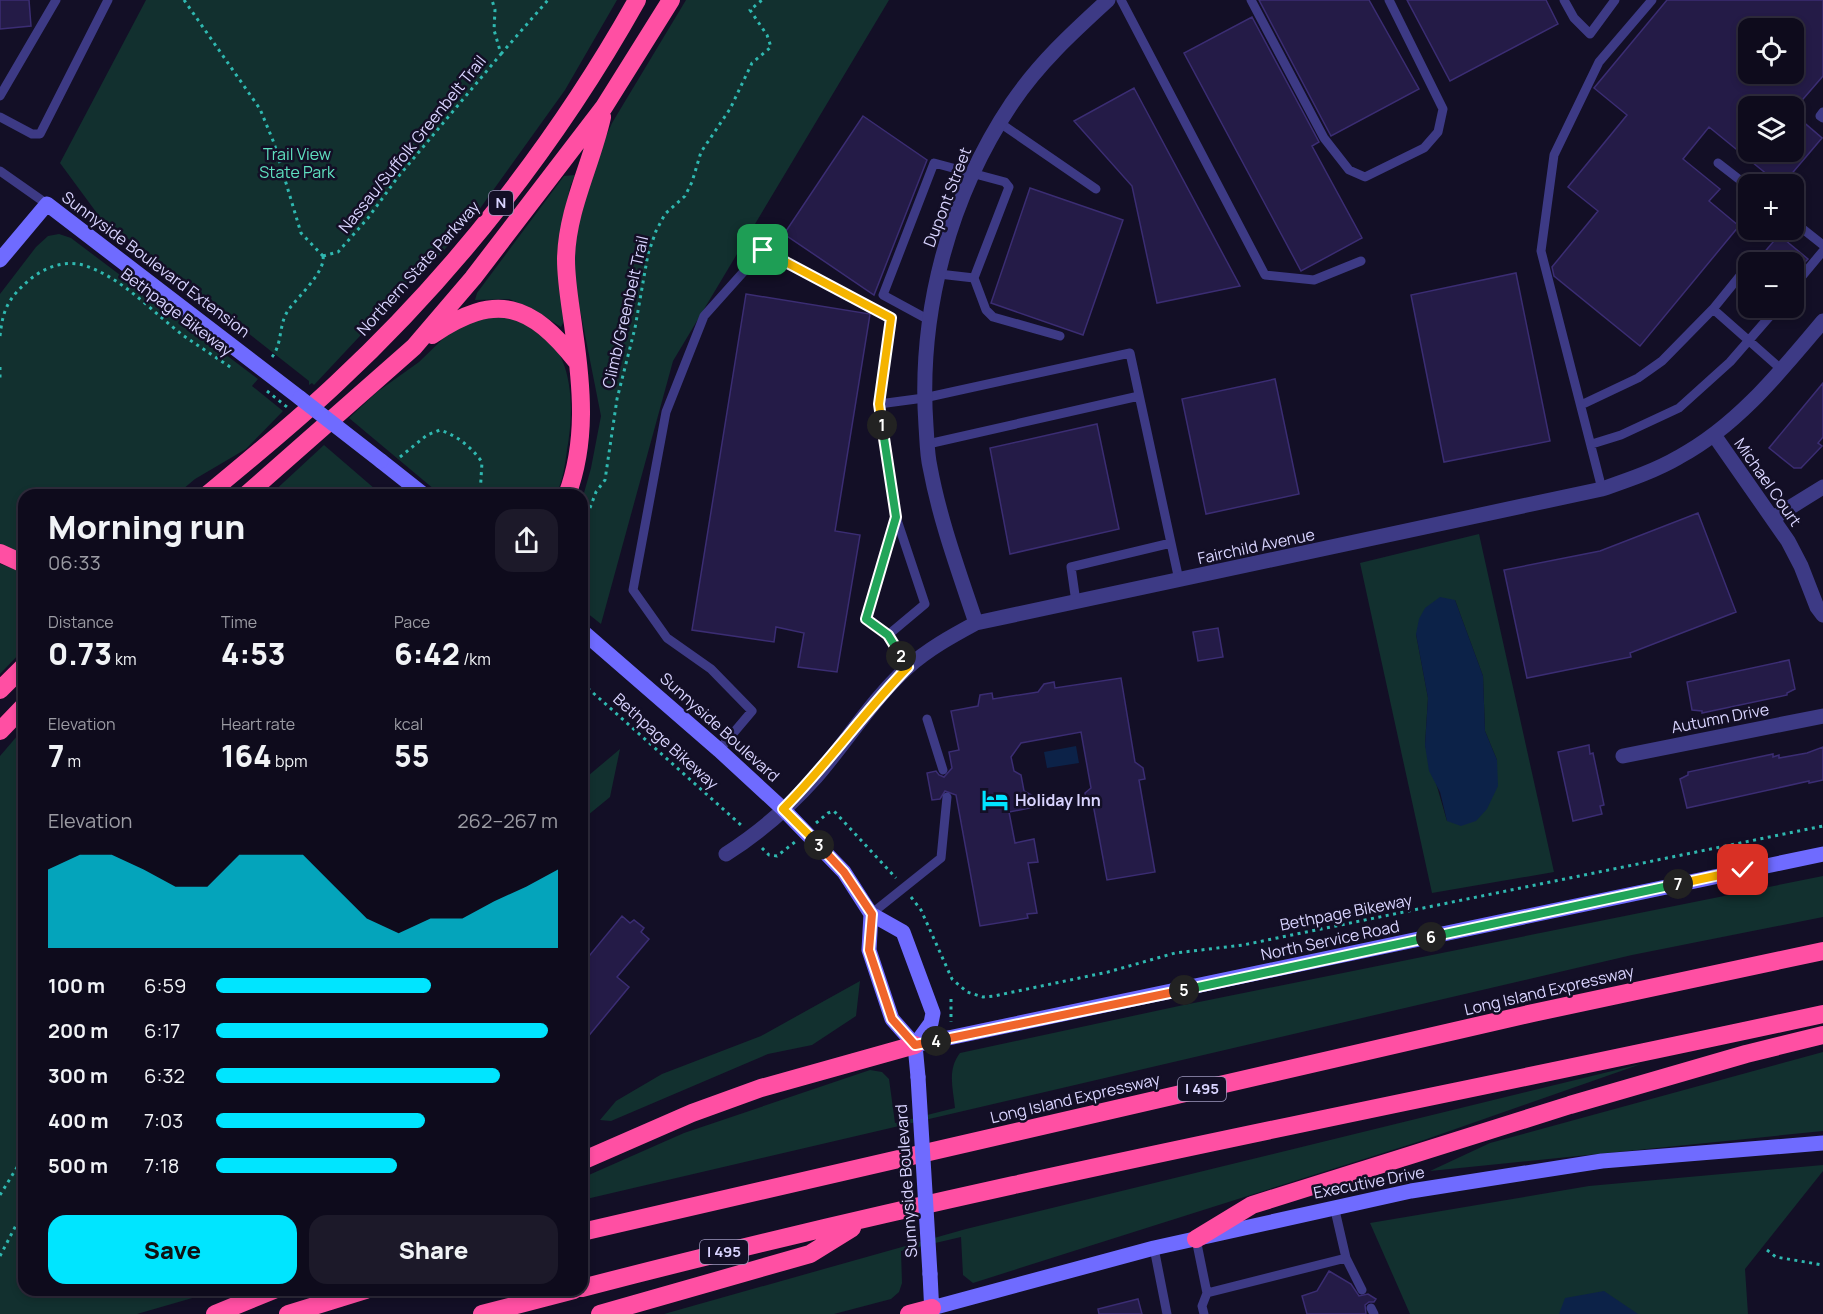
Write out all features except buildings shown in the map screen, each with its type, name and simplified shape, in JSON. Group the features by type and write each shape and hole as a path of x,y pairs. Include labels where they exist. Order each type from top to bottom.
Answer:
{"highway":[{"name":"Northern State Parkway","path":"214,489 337,384 395,326 468,245 527,170 586,87 637,0"},
{"name":"N","path":"253,489 414,347 473,278 604,107 671,0"},
{"path":"569,489 579,455 583,406 568,290 567,241 574,203 599,131 604,107"},
{"path":"414,347 454,321 490,308 506,309 533,318 548,328 577,362"},
{"path":"0,553 18,561"},
{"path":"0,690 18,672"},
{"path":"0,731 18,712"},
{"name":"Long Island Expressway","path":"588,1231 1533,1012 1823,951"},
{"name":"I 495","path":"588,1286 989,1190 1823,1014"},
{"path":"1197,1239 1252,1205 1570,1105 1746,1054 1823,1035"},
{"path":"588,1158 692,1113 761,1088 915,1045"},
{"path":"600,1314 810,1254 866,1220"},
{"path":"215,1314 259,1296"},
{"path":"288,1314 346,1296"},
{"path":"482,1314 551,1296"},
{"path":"909,1314 932,1311"}],"main road":[{"name":"Sunnyside Boulevard Extension","path":"0,260 47,204 416,489"},
{"name":"Sunnyside Boulevard","path":"588,636 720,750 783,809 844,872 872,914 903,932 933,1013 931,1023 915,1045 932,1311"},
{"name":"North Service Road","path":"915,1045 1823,854"},
{"path":"872,914 869,950 892,1019 915,1045"},
{"name":"Executive Drive","path":"932,1311 1154,1248 1334,1206 1411,1191 1602,1161 1823,1143"}],"street":[{"name":"Dupont Street","path":"976,623 943,526 929,465 924,363 929,320 947,240 979,159 1012,102 1058,46 1108,0"},
{"name":"Fairchild Avenue","path":"726,854 752,837 815,778 879,697 908,667 940,642 976,623 1602,489 1642,475 1679,457 1714,435 1749,405 1823,321"},
{"name":"Michael Court","path":"1714,435 1773,518 1801,566 1817,607 1823,615"},
{"path":"1773,518 1823,487"},
{"name":"Autumn Drive","path":"1623,756 1823,716"}],"lane":[{"path":"0,96 56,0"},
{"path":"0,117 32,134 40,134 108,0"},
{"path":"1121,0 1265,275 1314,280 1361,261"},
{"path":"1251,0 1324,138 1349,170 1365,177 1425,148 1438,132 1443,109 1389,0"},
{"path":"1564,0 1574,18 1590,34 1615,0"},
{"path":"1602,489 1541,250 1554,155 1599,62 1652,0"},
{"path":"1823,112 1820,116 1823,118"},
{"path":"1000,123 1096,189"},
{"path":"1718,163 1738,178"},
{"path":"929,320 883,295 934,164 1005,182 1009,187 974,278 986,310 993,317 1060,336"},
{"path":"0,171 47,204"},
{"path":"1804,230 1823,245"},
{"path":"720,750 752,711 711,669 667,638 633,590 666,412 704,316 763,250 891,318 879,404 896,517 925,604 888,635"},
{"path":"1804,274 1823,251"},
{"path":"939,274 974,278"},
{"path":"1581,405 1638,378 1662,361 1713,309 1738,278"},
{"path":"1713,309 1782,370"},
{"path":"1592,444 1621,435 1679,408 1749,342 1769,318"},
{"path":"879,404 924,398 1130,353 1179,580"},
{"path":"928,444 1139,396"},
{"path":"896,517 866,619 888,635 908,667"},
{"path":"1076,602 1071,567 1171,543"},
{"path":"927,719 944,770"},
{"path":"872,914 941,858 947,797"},
{"path":"1334,1206 1346,1258 1362,1290"},
{"path":"1197,1239 1207,1293 1202,1306 1204,1314"},
{"path":"1154,1248 1167,1314"},
{"path":"1207,1293 1346,1258"}],"path":[{"path":"184,0 260,109 274,143 301,233 324,257 321,269 312,278 306,292 288,311 283,323 278,350 270,359"},
{"name":"Nassau/Suffolk Greenbelt Trail","path":"323,256 338,252 368,219 398,177 501,54 494,30 495,10 492,0"},
{"path":"501,54 548,0"},
{"name":"Climb/Greenbelt Trail","path":"588,513 596,492 605,480 615,409 629,344 635,328 651,246 666,214 685,196 693,182 701,152 730,108 752,63 771,47 767,35 750,10 762,0"},
{"name":"Bethpage Bikeway","path":"0,336 3,312 14,293 37,273 59,264 81,265 109,276 184,335 236,371"},
{"path":"0,367 0,378"},
{"path":"260,387 267,391"},
{"path":"397,460 427,435 440,430 449,433 461,440 482,462 480,489"},
{"name":"Bethpage Bikeway","path":"588,688 734,817"},
{"path":"828,813 834,811 892,873"},
{"name":"Bethpage Bikeway","path":"921,910 952,979 967,992 983,997 994,996 1108,972 1175,953 1243,945 1823,826"},
{"path":"763,849 772,857 788,849"},
{"path":"0,1195 18,1166"},
{"path":"0,1256 18,1222"},
{"path":"1767,1250 1776,1257 1823,1265"}],"green space":[{"name":"Trail View State Park","path":"146,0 617,0 565,90 471,221 314,385 312,383 309,385 309,381 99,216 60,163"},
{"path":"686,0 889,0 673,361 601,624 588,614 588,489 585,489 601,416 571,264 576,215 593,165 612,123"},
{"path":"575,175 570,187 560,235 565,319 561,327 531,308 509,299 475,300 477,293 564,176"},
{"path":"59,234 71,238 258,379 252,386 283,411 246,449 195,479 183,489 18,489 18,554 0,545 0,294 36,247 48,236"},
{"path":"491,313 518,317 532,323 556,348 564,364 571,397 570,433 558,489 434,489 349,418 377,392 419,362 455,327"},
{"path":"324,445 375,489 276,489"},
{"path":"1479,534 1554,872 1432,893 1360,563","holes":["1455,600 1483,676 1485,731 1497,760 1447,821 1425,745 1428,698 1416,634"]},
{"path":"0,564 18,570 18,655 0,674"},
{"path":"18,735 18,1296 199,1296 137,1314 0,1314 0,756"},
{"path":"620,749 610,797 588,815 588,776"},
{"path":"1823,876 1823,917 1632,955 588,1199 588,1175 684,1133 870,1070 882,1072 889,1079 895,1123 955,1108 952,1073 960,1053 1179,1006"},
{"path":"860,981 856,1016 812,1045 768,1054 611,1121 600,1120 616,1101 662,1074 761,1036"},
{"path":"1823,1052 1823,1131 1430,1171 1490,1143"},
{"path":"1641,1064 1424,1140 973,1283 963,1275 961,1237 901,1251 902,1283 899,1292 891,1299 834,1314 664,1314 966,1229"},
{"path":"1823,1165 1823,1171 1745,1269 1748,1314 1410,1314 1370,1223 1589,1186"}],"water":[{"path":"1440,597 1455,600 1483,676 1485,731 1497,760 1498,786 1487,809 1476,821 1461,826 1447,821 1440,792 1429,771 1425,745 1428,698 1416,634 1419,619 1425,608"},
{"path":"1076,746 1079,763 1047,768 1044,752"},
{"path":"1604,1291 1638,1314 1559,1314 1565,1298"}],"place":[{"name":"Holiday Inn","path":"995,800"}],"route":[{"path":"763,250 891,318 879,404 896,517 866,619 888,635 908,667 879,697 815,778 783,809 844,872 872,914 869,950 892,1019 915,1045 1743,870"}]}
